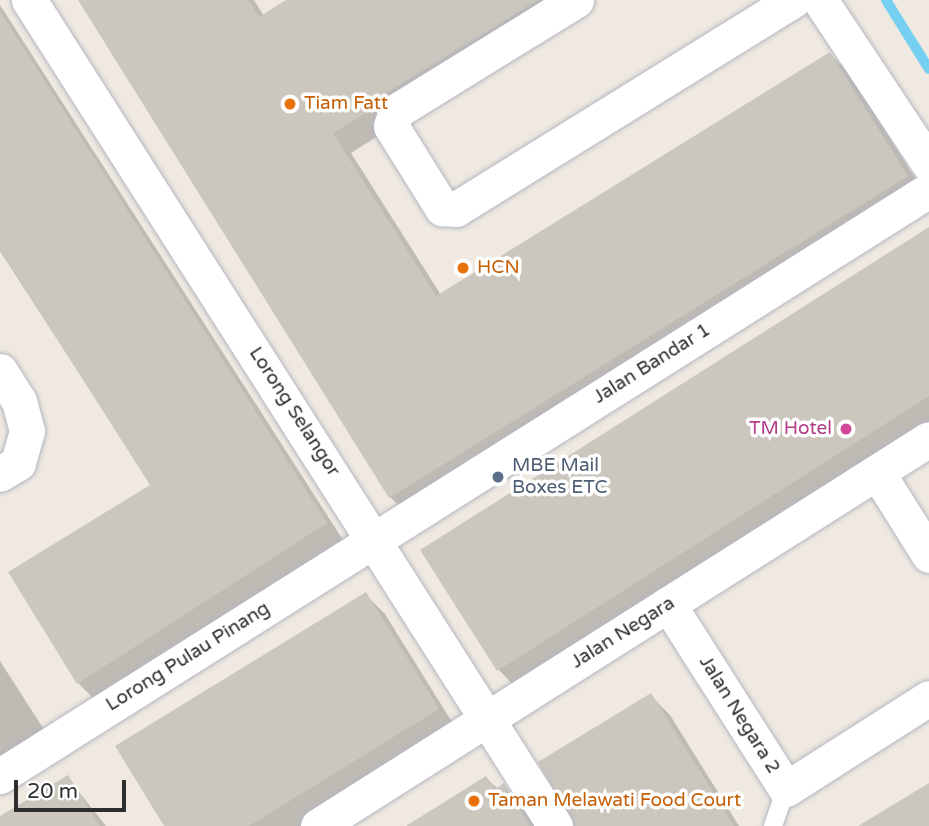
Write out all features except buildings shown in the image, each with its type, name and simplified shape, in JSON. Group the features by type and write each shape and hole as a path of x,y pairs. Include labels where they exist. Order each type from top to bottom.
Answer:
{"street":[{"name":"Lorong Selangor","path":"29,0 375,539 555,826"},
{"path":"576,0 396,111 391,126 442,208 456,209 793,0"},
{"path":"820,0 929,164"},
{"name":"Jalan Bandar 1","path":"375,539 929,190"},
{"path":"0,371 19,401 27,431 18,463 0,474"},
{"name":"Jalan Negara","path":"318,826 929,439"},
{"path":"877,472 929,555"},
{"name":"Lorong Pulau Pinang","path":"0,776 375,539"},
{"name":"Jalan Negara 2","path":"668,604 786,789 929,698"}],"lane":[{"path":"773,826 786,789"}],"waterway":[{"path":"886,0 929,69"}],"place":[{"name":"Tiam Fatt","path":"290,104"},
{"name":"HCN","path":"463,268"},
{"name":"TM Hotel","path":"846,429"},
{"name":"MBE Mail Boxes ETC","path":"498,477"},
{"name":"Taman Melawati Food Court","path":"474,801"}]}
